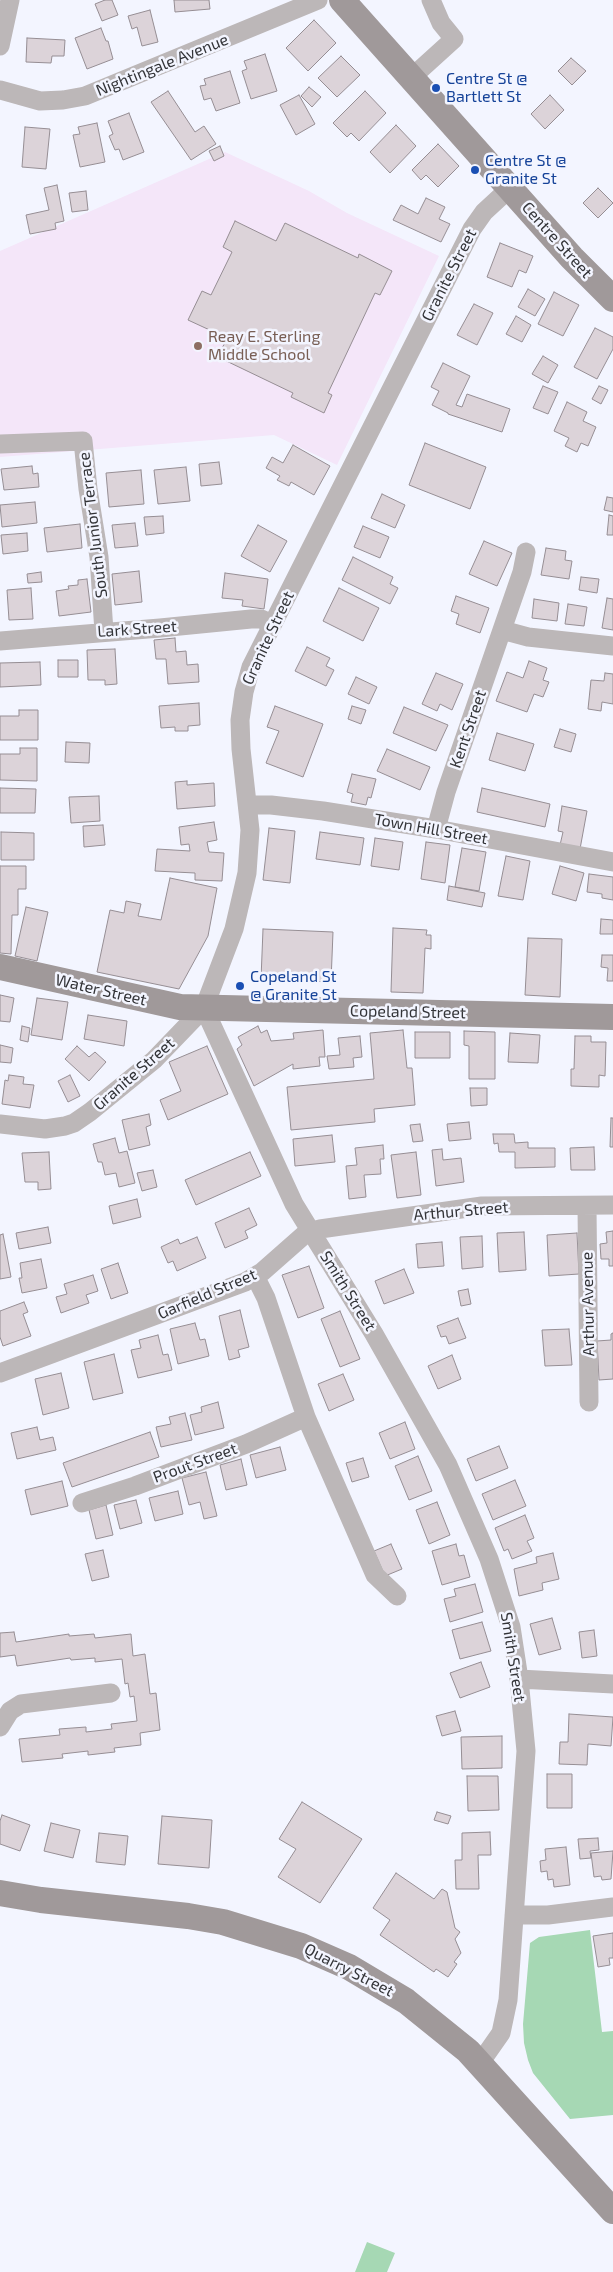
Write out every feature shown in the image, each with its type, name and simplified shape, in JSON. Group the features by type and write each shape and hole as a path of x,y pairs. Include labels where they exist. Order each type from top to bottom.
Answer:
{"main road":[{"name":"Centre Street","path":"342,0 582,268 613,299"},
{"name":"Water Street","path":"0,967 159,1004 204,1008"},
{"name":"Copeland Street","path":"204,1008 613,1018"},
{"name":"Quarry Street","path":"0,1893 41,1900 205,1918 248,1928 301,1946 349,1967 399,1996 443,2030 480,2063 613,2211"}],"street":[{"path":"0,46 10,0"},
{"name":"Nightingale Avenue","path":"0,90 40,101 63,100 85,96 318,0"},
{"path":"411,78 454,39 441,23 432,0"},
{"name":"Granite Street","path":"0,1124 45,1129 65,1126 74,1122 90,1112 154,1060 204,1008 228,946 244,891 250,843 249,805 241,742 241,706 249,673 472,230 484,212 510,188"},
{"name":"South Junior Terrace","path":"0,444 83,441 98,557 104,632"},
{"name":"Kent Street","path":"436,829 446,792 522,572 526,552"},
{"name":"Lark Street","path":"0,641 256,618 272,624"},
{"path":"502,630 528,637 613,646"},
{"name":"Town Hill Street","path":"249,805 284,806 436,829 613,862"},
{"path":"204,1008 280,1176 311,1232"},
{"name":"Arthur Street","path":"311,1232 334,1226 468,1207 613,1205"},
{"name":"Arthur Avenue","path":"587,1206 589,1402"},
{"name":"Garfield Street","path":"0,1373 218,1293 255,1276 293,1244 311,1232"},
{"name":"Smith Street","path":"311,1232 374,1334 448,1465 489,1559 508,1614 514,1641 526,1751 506,2018 496,2041 480,2063"},
{"path":"255,1276 266,1298 306,1416 375,1575 397,1596"},
{"name":"Prout Street","path":"82,1503 135,1486 246,1444 306,1416"},
{"path":"519,1679 613,1684"},
{"path":"0,1727 10,1711 21,1704 111,1693"},
{"path":"514,1915 548,1915 613,1907"}],"shaded area":[{"name":"Reay E. Sterling Middle School","path":"225,152 309,191 347,213 439,256 337,465 274,435 0,457 0,251"}],"green space":[{"path":"590,1930 602,2032 613,2031 613,2115 570,2119 533,2073 524,2043 523,2024 530,1943 539,1937"},
{"path":"367,2242 395,2253 387,2272 355,2272"}],"building":[{"path":"105,0 112,0 118,15 102,21 95,4"},
{"path":"174,0 209,0 210,9 175,12"},
{"path":"150,10 158,42 142,46 137,27 132,29 128,16"},
{"path":"314,20 336,43 308,71 286,48"},
{"path":"101,28 106,41 108,41 113,59 87,69 75,38"},
{"path":"27,38 65,40 64,56 52,56 51,63 26,62"},
{"path":"265,54 277,91 251,99 242,71 247,69 244,61"},
{"path":"341,56 360,75 337,97 318,78"},
{"path":"571,58 586,71 572,85 558,71"},
{"path":"230,71 240,103 216,111 211,98 204,100 200,86 206,85 204,79"},
{"path":"309,87 321,97 312,107 301,96"},
{"path":"168,91 195,132 204,126 216,144 191,160 151,102"},
{"path":"365,91 386,113 359,141 351,133 347,137 333,123"},
{"path":"299,95 315,124 296,135 280,105"},
{"path":"550,95 564,110 545,129 531,114"},
{"path":"129,113 144,152 123,160 119,149 115,150 109,136 113,134 108,121"},
{"path":"97,123 105,162 80,167 73,135 80,134 78,127"},
{"path":"396,125 416,146 390,173 370,152"},
{"path":"25,127 50,129 46,169 22,167"},
{"path":"438,144 459,166 438,187 426,175 421,180 412,170"},
{"path":"220,146 224,156 214,161 209,151"},
{"path":"57,185 64,221 55,223 56,229 30,234 26,215 49,210 44,188"},
{"path":"598,188 613,203 598,218 583,203"},
{"path":"86,191 88,210 72,212 69,193"},
{"path":"426,198 445,207 439,219 450,224 441,242 393,220 401,205 418,214"},
{"path":"235,221 276,241 285,223 358,258 359,254 392,271 380,295 375,293 328,393 332,395 324,413 291,397 293,393 218,357 227,338 188,320 202,291 211,295 232,252 223,247"},
{"path":"500,243 533,256 526,273 519,270 512,287 487,277"},
{"path":"528,289 545,299 535,316 518,307"},
{"path":"554,292 579,305 563,336 538,324"},
{"path":"474,304 493,313 477,345 457,335"},
{"path":"516,316 531,325 522,342 506,334"},
{"path":"595,328 613,337 613,349 597,379 574,367"},
{"path":"543,356 558,365 548,383 532,374"},
{"path":"443,363 470,376 456,405 462,407 467,394 510,409 502,432 448,414 432,405 439,391 431,387"},
{"path":"543,386 558,392 548,414 533,408"},
{"path":"599,386 608,390 601,404 592,399"},
{"path":"567,402 587,412 583,421 596,427 588,446 581,443 577,452 565,446 569,438 554,431"},
{"path":"425,443 486,467 470,509 409,485"},
{"path":"293,445 330,466 314,495 291,482 289,486 277,480 280,476 266,468 272,457 283,463"},
{"path":"219,462 222,484 201,486 199,464"},
{"path":"32,466 33,474 38,473 39,487 4,490 1,469"},
{"path":"186,467 190,501 158,504 154,470"},
{"path":"141,470 144,504 109,507 106,473"},
{"path":"382,494 405,505 395,528 371,518"},
{"path":"607,497 613,498 613,512 604,510"},
{"path":"35,502 37,523 2,527 0,505"},
{"path":"609,515 613,516 613,535 607,535"},
{"path":"163,516 164,533 146,535 144,517"},
{"path":"135,523 138,546 115,548 112,525"},
{"path":"80,524 82,548 47,552 44,528"},
{"path":"258,525 287,541 270,572 241,556"},
{"path":"363,526 389,537 380,558 354,547"},
{"path":"27,533 28,551 3,554 1,535"},
{"path":"484,541 512,553 497,586 469,574"},
{"path":"546,548 566,551 565,560 572,561 569,579 541,575"},
{"path":"353,557 393,577 390,584 398,588 390,604 342,580"},
{"path":"139,571 142,602 115,605 112,574"},
{"path":"41,572 42,582 28,583 27,574"},
{"path":"225,573 268,579 264,609 242,606 243,600 222,598"},
{"path":"581,577 599,579 597,593 579,590"},
{"path":"87,579 91,612 59,616 56,591 69,589 68,586 78,585 78,580"},
{"path":"31,588 33,619 9,620 7,590"},
{"path":"339,588 379,608 363,641 323,621"},
{"path":"456,596 489,608 480,633 456,624 459,614 451,611"},
{"path":"607,598 613,599 613,630 602,628"},
{"path":"534,599 559,603 557,621 532,618"},
{"path":"568,604 587,607 584,626 565,624"},
{"path":"175,638 176,652 186,651 187,665 198,664 199,682 168,684 166,659 156,659 154,640"},
{"path":"307,647 330,658 326,666 334,670 326,686 295,671"},
{"path":"115,649 117,684 105,685 105,680 88,680 87,650"},
{"path":"58,660 78,660 78,677 58,677"},
{"path":"529,661 547,668 543,680 549,682 543,697 534,694 527,712 496,701 507,672 523,678"},
{"path":"40,662 41,685 0,687 0,663"},
{"path":"436,673 463,684 452,710 440,704 437,711 422,704"},
{"path":"605,673 613,674 613,704 602,702 601,711 588,709 591,680 604,681"},
{"path":"356,677 377,687 369,704 348,694"},
{"path":"199,703 200,725 188,726 188,731 175,731 175,727 161,728 159,706"},
{"path":"275,706 323,724 303,777 266,763 279,731 267,727"},
{"path":"352,706 366,710 361,724 348,719"},
{"path":"404,707 448,725 436,751 393,733"},
{"path":"19,710 38,710 38,740 0,740 0,716 19,716"},
{"path":"560,729 576,734 571,752 554,747"},
{"path":"497,733 534,744 525,771 489,760"},
{"path":"66,742 90,743 89,763 65,762"},
{"path":"20,748 37,748 37,781 0,780 0,754 20,754"},
{"path":"387,749 430,767 420,790 377,771"},
{"path":"352,774 376,779 371,798 368,797 366,805 351,802 353,794 347,792"},
{"path":"187,781 187,785 214,783 215,806 177,809 175,782"},
{"path":"0,788 36,789 35,813 0,813"},
{"path":"482,788 550,804 545,827 477,812"},
{"path":"99,796 100,821 71,823 69,797"},
{"path":"562,806 587,811 580,849 560,845 563,832 558,831"},
{"path":"214,822 217,840 207,842 209,852 224,853 222,881 195,880 195,873 155,871 157,849 190,851 189,844 181,845 179,827"},
{"path":"103,825 105,845 84,847 83,826"},
{"path":"269,828 295,831 290,883 263,880"},
{"path":"1,832 34,833 34,860 1,860"},
{"path":"320,832 364,838 360,865 316,859"},
{"path":"375,838 403,842 399,870 371,866"},
{"path":"426,842 450,845 445,883 421,879"},
{"path":"462,848 486,852 479,891 455,887"},
{"path":"506,856 530,861 523,900 498,896"},
{"path":"0,866 26,866 26,889 18,889 18,915 12,915 11,954 0,953"},
{"path":"560,866 584,873 576,901 552,894"},
{"path":"589,874 613,877 613,900 602,898 602,894 587,892"},
{"path":"170,878 217,888 208,936 179,989 97,972 110,910 124,913 126,901 141,904 138,916 161,920"},
{"path":"449,886 485,893 482,907 447,900"},
{"path":"26,907 48,912 37,961 15,956"},
{"path":"601,919 613,920 613,934 600,934"},
{"path":"393,928 427,930 426,935 431,935 431,949 425,948 423,993 391,992"},
{"path":"263,929 333,932 331,982 261,979"},
{"path":"528,938 562,939 560,997 525,995"},
{"path":"602,955 613,955 613,981 607,981 608,968 601,967"},
{"path":"0,995 14,998 10,1022 0,1021"},
{"path":"37,998 68,1002 62,1040 31,1035"},
{"path":"88,1015 127,1021 124,1046 84,1039"},
{"path":"22,1026 30,1028 28,1042 20,1040"},
{"path":"258,1026 261,1033 267,1030 271,1041 294,1039 293,1033 323,1030 325,1057 319,1057 320,1066 293,1069 293,1064 254,1086 237,1049 242,1045 238,1037"},
{"path":"403,1030 407,1068 412,1068 415,1105 374,1109 375,1122 291,1130 287,1087 374,1079 370,1033"},
{"path":"464,1031 495,1032 495,1079 469,1079 469,1046 464,1045"},
{"path":"415,1032 450,1032 450,1058 415,1058"},
{"path":"510,1033 540,1035 538,1063 508,1062"},
{"path":"360,1036 362,1057 353,1058 354,1067 329,1069 327,1056 340,1055 338,1038"},
{"path":"575,1036 591,1036 591,1042 606,1042 605,1076 599,1075 599,1087 571,1086 571,1069 574,1069"},
{"path":"0,1045 13,1048 11,1063 0,1062"},
{"path":"77,1046 89,1057 95,1052 106,1062 89,1081 65,1059"},
{"path":"207,1046 228,1094 168,1120 160,1100 181,1091 169,1062"},
{"path":"9,1075 24,1077 23,1084 34,1085 30,1108 2,1104 5,1080 8,1081"},
{"path":"70,1075 80,1096 68,1102 58,1081"},
{"path":"470,1088 487,1088 487,1105 471,1106"},
{"path":"149,1114 151,1125 146,1127 150,1145 129,1150 122,1120"},
{"path":"611,1118 613,1118 613,1147 610,1147"},
{"path":"469,1122 471,1139 449,1141 447,1124"},
{"path":"420,1124 423,1141 413,1142 410,1125"},
{"path":"493,1134 514,1134 515,1143 528,1142 528,1148 555,1148 555,1167 515,1168 515,1152 499,1152 498,1143 494,1144"},
{"path":"332,1135 335,1162 295,1166 293,1139"},
{"path":"115,1138 119,1153 127,1151 135,1183 119,1187 116,1173 105,1175 102,1162 98,1162 93,1144"},
{"path":"383,1145 384,1159 380,1159 381,1174 364,1175 366,1197 349,1199 346,1166 357,1165 355,1148"},
{"path":"594,1147 595,1170 571,1170 570,1148"},
{"path":"442,1149 443,1160 461,1158 464,1182 436,1186 432,1150"},
{"path":"49,1152 51,1189 38,1190 38,1182 25,1182 22,1153"},
{"path":"250,1152 261,1176 196,1205 185,1180"},
{"path":"416,1152 421,1195 397,1198 391,1155"},
{"path":"153,1170 157,1187 142,1191 137,1173"},
{"path":"137,1199 141,1217 113,1224 109,1206"},
{"path":"249,1208 257,1225 245,1231 248,1238 225,1248 215,1223"},
{"path":"48,1227 51,1243 19,1249 16,1233"},
{"path":"613,1231 613,1266 609,1266 609,1259 601,1259 600,1244 607,1243 606,1232"},
{"path":"524,1232 526,1270 499,1272 497,1233"},
{"path":"577,1233 579,1274 549,1276 547,1235"},
{"path":"3,1234 11,1277 0,1279 0,1235"},
{"path":"482,1236 483,1267 462,1269 460,1237"},
{"path":"197,1237 206,1258 177,1271 173,1261 168,1263 161,1247 178,1239 180,1244"},
{"path":"442,1242 444,1266 418,1268 416,1244"},
{"path":"41,1259 47,1288 22,1293 19,1278 22,1278 20,1263"},
{"path":"118,1263 128,1293 111,1299 101,1269"},
{"path":"309,1266 324,1308 298,1318 282,1275"},
{"path":"404,1269 414,1293 384,1304 375,1281"},
{"path":"93,1275 98,1291 86,1295 89,1303 61,1313 56,1297 67,1294 64,1284"},
{"path":"468,1289 471,1304 461,1306 458,1291"},
{"path":"24,1302 28,1312 23,1314 31,1336 3,1346 0,1337 0,1311"},
{"path":"240,1310 249,1347 238,1350 240,1357 229,1360 219,1316"},
{"path":"340,1311 360,1359 340,1367 321,1319"},
{"path":"458,1318 466,1338 449,1344 446,1336 441,1337 437,1326"},
{"path":"195,1323 200,1340 205,1339 209,1356 178,1364 170,1329"},
{"path":"569,1329 572,1365 545,1366 542,1330"},
{"path":"613,1333 613,1379 599,1380 597,1341 611,1340 611,1334"},
{"path":"158,1335 163,1355 168,1354 172,1370 138,1378 131,1350 141,1348 139,1340"},
{"path":"114,1354 123,1393 93,1400 84,1362"},
{"path":"452,1355 461,1379 438,1389 428,1366"},
{"path":"61,1373 69,1408 43,1415 35,1379"},
{"path":"343,1374 354,1400 329,1411 318,1384"},
{"path":"218,1402 224,1428 195,1435 190,1415 202,1412 201,1407"},
{"path":"185,1413 192,1440 161,1447 156,1427 171,1424 169,1417"},
{"path":"405,1422 415,1449 390,1459 379,1433"},
{"path":"37,1427 40,1440 53,1437 56,1450 17,1459 11,1433"},
{"path":"150,1432 159,1457 72,1487 63,1463"},
{"path":"499,1446 508,1468 476,1481 467,1459"},
{"path":"280,1447 286,1470 256,1478 250,1455"},
{"path":"418,1456 432,1491 409,1500 395,1466"},
{"path":"363,1458 369,1477 352,1482 346,1463"},
{"path":"241,1459 247,1485 226,1490 220,1465"},
{"path":"206,1472 217,1516 204,1519 200,1502 189,1505 182,1478"},
{"path":"515,1480 526,1506 493,1520 482,1494"},
{"path":"62,1481 68,1506 31,1515 25,1490"},
{"path":"178,1491 183,1514 155,1521 149,1498"},
{"path":"136,1500 142,1523 120,1529 114,1505"},
{"path":"437,1502 450,1535 429,1544 416,1510"},
{"path":"106,1505 113,1535 96,1539 89,1510"},
{"path":"525,1515 534,1538 527,1541 532,1551 512,1559 508,1549 504,1551 495,1528"},
{"path":"391,1544 402,1569 385,1576 374,1551"},
{"path":"456,1544 459,1556 464,1555 470,1577 442,1585 432,1551"},
{"path":"103,1550 109,1577 92,1581 85,1554"},
{"path":"553,1553 559,1579 542,1583 543,1590 519,1596 514,1569 537,1563 536,1557"},
{"path":"475,1584 483,1612 450,1622 444,1599 456,1596 454,1589"},
{"path":"552,1618 561,1649 539,1655 530,1624"},
{"path":"482,1622 491,1651 460,1659 452,1630"},
{"path":"594,1630 597,1656 582,1658 579,1632"},
{"path":"14,1632 16,1642 69,1634 69,1636 94,1634 95,1638 131,1634 133,1656 145,1654 150,1694 156,1693 160,1730 140,1733 141,1745 114,1748 115,1752 88,1755 88,1751 62,1754 63,1758 22,1762 19,1739 60,1735 59,1729 86,1727 86,1732 112,1729 111,1724 137,1721 134,1696 130,1697 128,1683 125,1684 122,1659 95,1662 95,1658 71,1660 70,1658 17,1666 15,1655 0,1657 0,1633"},
{"path":"481,1662 490,1687 460,1698 450,1673"},
{"path":"455,1711 461,1731 442,1736 436,1716"},
{"path":"569,1714 613,1717 611,1746 588,1744 587,1765 559,1764 560,1742 568,1742"},
{"path":"502,1736 502,1768 462,1769 461,1737"},
{"path":"547,1774 572,1774 572,1808 547,1808"},
{"path":"467,1776 498,1776 499,1810 468,1811"},
{"path":"302,1802 362,1839 320,1903 278,1877 296,1849 279,1839"},
{"path":"437,1812 451,1816 448,1824 434,1820"},
{"path":"2,1815 30,1825 20,1851 0,1844 0,1821"},
{"path":"162,1816 212,1820 209,1868 158,1864"},
{"path":"51,1823 80,1830 73,1858 44,1851"},
{"path":"490,1832 491,1855 478,1855 479,1889 456,1889 455,1860 462,1860 462,1833"},
{"path":"99,1833 128,1836 125,1865 96,1862"},
{"path":"598,1838 599,1850 590,1851 591,1858 580,1859 578,1839"},
{"path":"566,1847 570,1885 554,1887 553,1879 548,1880 547,1871 541,1872 540,1861 546,1860 545,1849"},
{"path":"613,1851 611,1879 602,1880 601,1876 594,1877 591,1853"},
{"path":"396,1873 434,1899 442,1889 447,1892 455,1928 460,1932 455,1939 461,1953 454,1962 457,1964 448,1977 436,1969 434,1972 380,1935 390,1920 373,1908"},
{"path":"613,1933 613,1958 609,1958 610,1965 598,1967 593,1936"}],"place":[{"name":"Centre St @ Bartlett St","path":"436,88"},
{"name":"Centre St @ Granite St","path":"475,170"},
{"name":"Reay E. Sterling Middle School","path":"198,346"},
{"name":"Copeland St @ Granite St","path":"240,986"}]}
